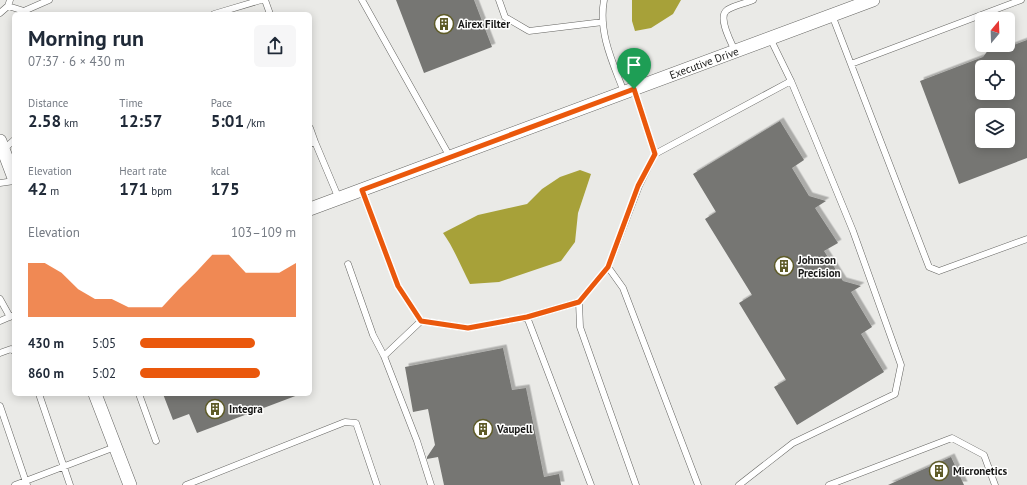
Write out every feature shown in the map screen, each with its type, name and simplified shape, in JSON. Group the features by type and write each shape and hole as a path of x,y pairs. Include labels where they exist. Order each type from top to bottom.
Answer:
{"street":[{"name":"Executive Drive","path":"312,208 873,0"},
{"path":"2,145 12,172"},
{"path":"96,396 130,485"}],"lane":[{"path":"0,13 9,3 24,11 49,0"},
{"path":"221,12 261,0"},
{"path":"265,0 269,12"},
{"path":"362,0 450,157"},
{"path":"499,0 505,17 529,31 603,22"},
{"path":"604,0 604,38 629,91 655,154"},
{"path":"735,51 723,22 723,15 726,10 753,0"},
{"path":"851,64 1021,0"},
{"path":"832,15 930,267 939,271 1027,239"},
{"path":"739,485 793,443 895,394 901,365 853,231 791,81 770,38"},
{"path":"362,190 398,286 421,321 468,328 527,317 579,302 608,267 638,186 655,154 791,81"},
{"path":"2,145 12,141"},
{"path":"312,143 338,198"},
{"path":"0,183 12,181"},
{"path":"348,264 416,441 431,485"},
{"path":"608,267 623,288 698,485"},
{"path":"0,299 12,316 0,321"},
{"path":"579,302 580,327 636,485"},
{"path":"527,317 591,485"},
{"path":"384,356 421,321"},
{"path":"0,353 12,350"},
{"path":"40,396 70,485"},
{"path":"140,396 156,441"},
{"path":"0,406 27,483"},
{"path":"186,485 345,422 356,423 377,485"},
{"path":"829,485 952,438 984,455 995,485"},
{"path":"15,485 27,483 115,447"}],"shaded area":[{"path":"632,0 681,0 673,14 651,28 635,31 632,21"},
{"path":"580,170 591,174 578,213 575,242 561,261 499,282 470,284 454,251 443,233 478,215 527,204 542,189 560,177"}],"building":[{"name":"Airex Filter","path":"396,0 474,0 492,47 424,73"},
{"path":"1027,40 1027,158 959,184 920,81 975,60 975,100 1015,100 1015,60 975,60 983,57 987,52 1015,52 1015,44"},
{"name":"Johnson Precision","path":"780,121 804,160 792,168 809,196 826,201 815,208 838,243 824,251 843,281 861,286 851,292 872,327 861,334 884,372 797,425 774,387 786,380 739,303 752,295 705,219 716,212 693,174"},
{"name":"Vaupell","path":"503,348 512,390 526,388 544,477 559,474 561,485 444,485 438,457 427,459 435,445 428,409 413,412 405,367"},
{"name":"Integra","path":"164,396 295,396 197,433 189,414 173,420"},
{"name":"Micronetics","path":"951,457 964,485 888,485"}],"place":[{"name":"Airex Filter","path":"444,24"},
{"name":"Johnson Precision","path":"784,266"},
{"name":"Integra","path":"215,409"},
{"name":"Vaupell","path":"483,429"},
{"name":"Micronetics","path":"939,471"}],"route":[{"path":"634,89 655,154 638,186 608,267 579,302 527,317 468,328 421,321 398,286 362,190 634,89"}]}
